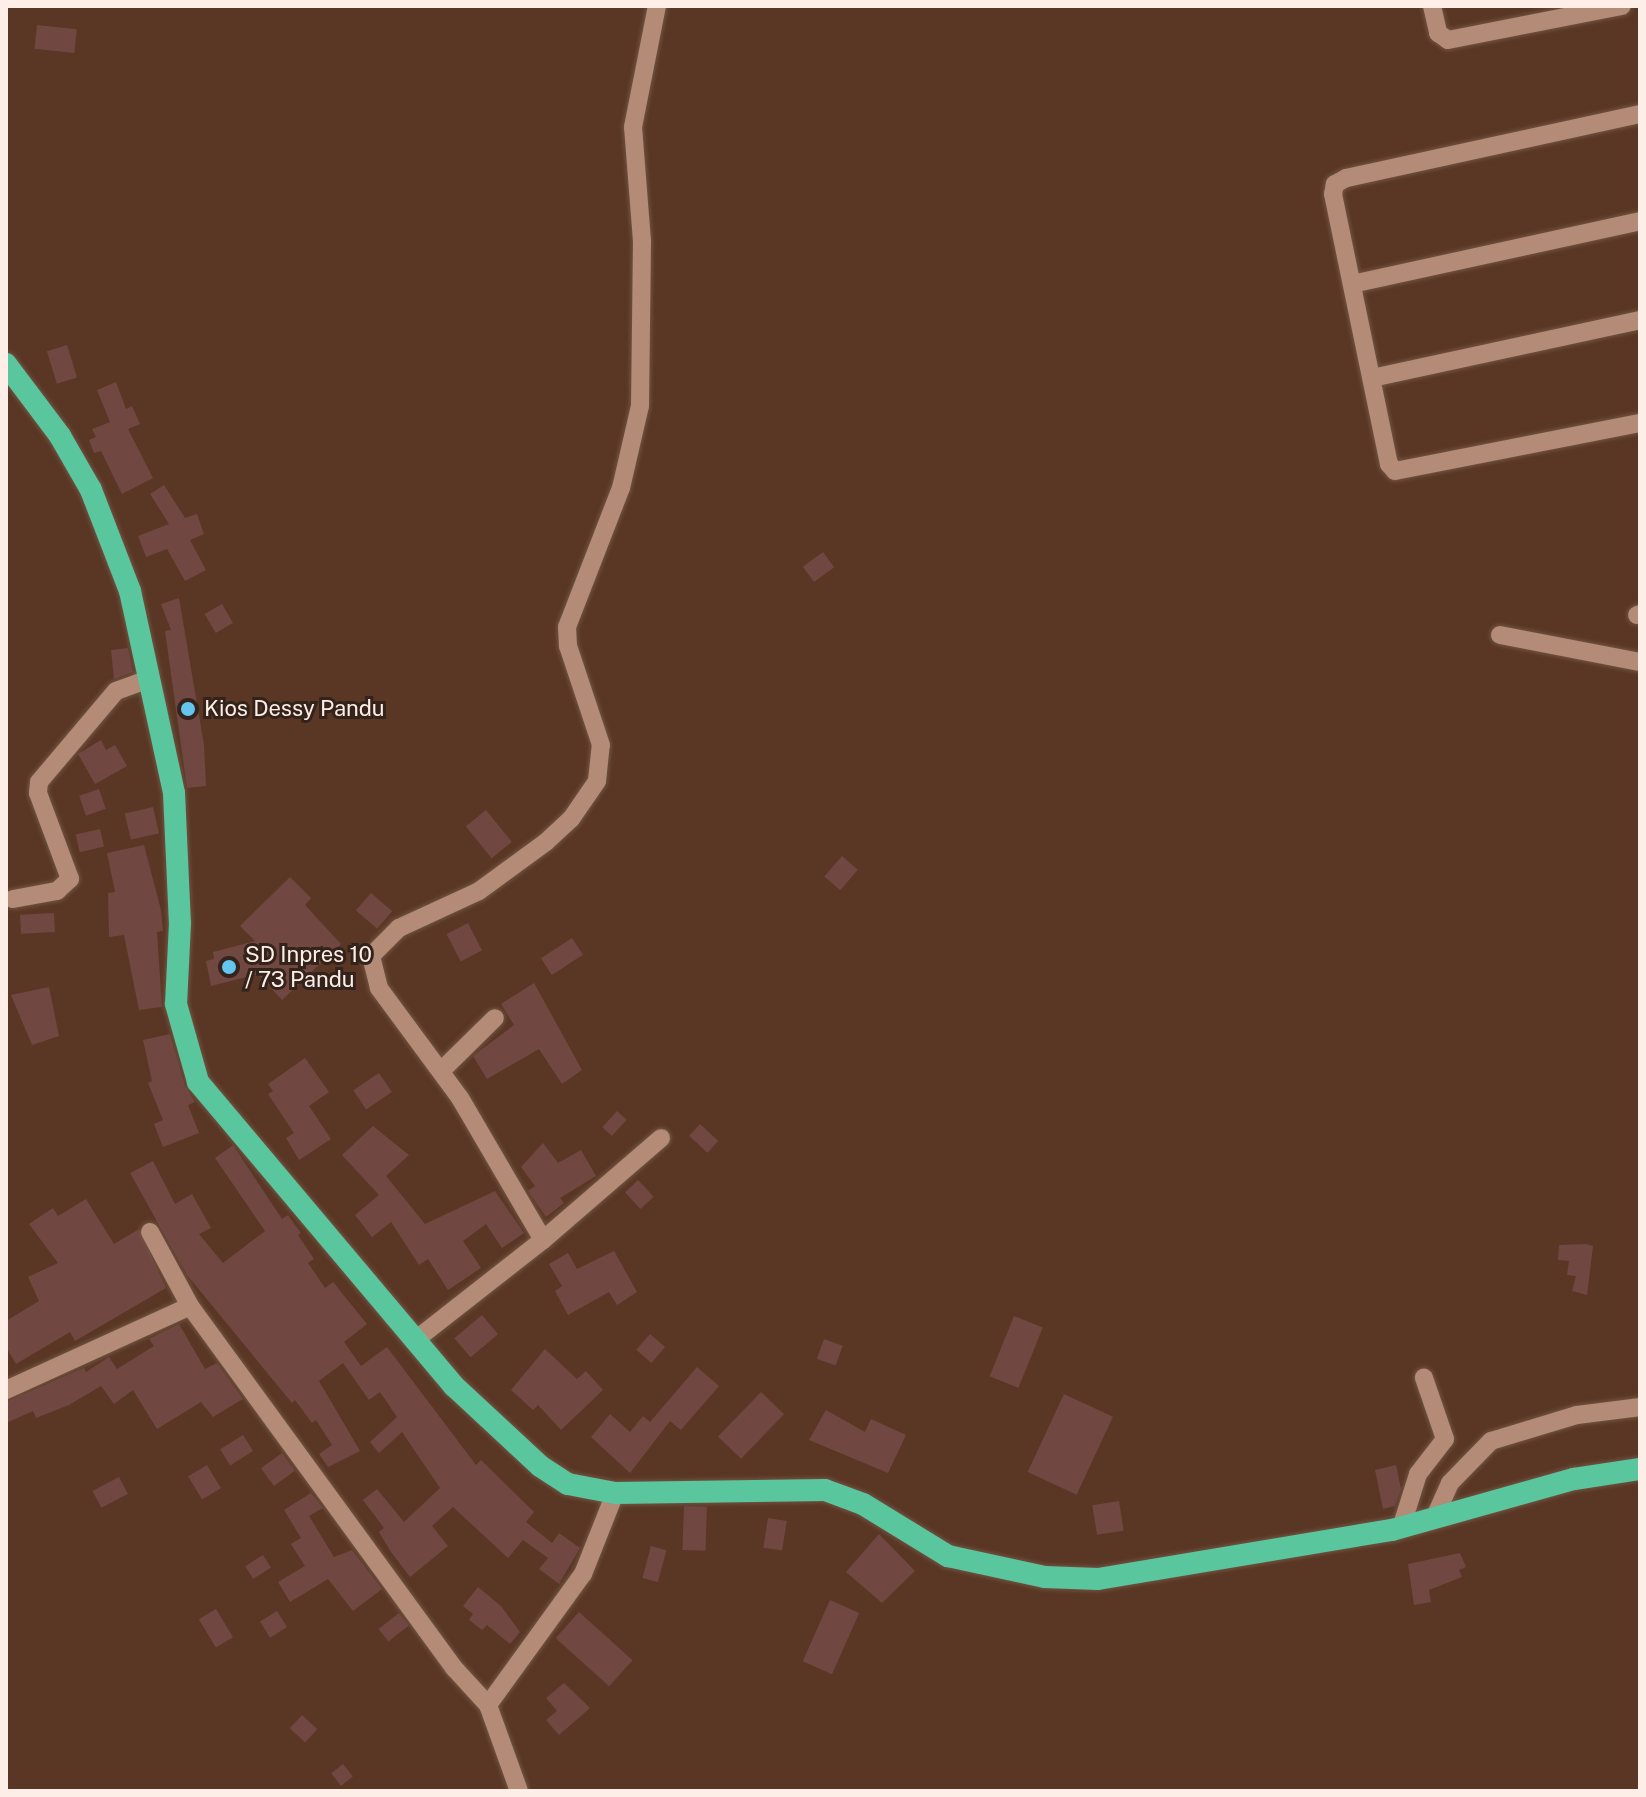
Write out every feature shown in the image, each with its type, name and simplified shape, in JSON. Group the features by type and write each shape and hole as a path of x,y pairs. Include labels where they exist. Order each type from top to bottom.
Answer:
{"highway":[{"path":"6,364 66,445 104,517 130,591 174,793 180,923 176,1004 192,1068 207,1096 414,1341 493,1427 540,1466 568,1484 615,1493 825,1490 863,1504 948,1556 1045,1577 1098,1579 1157,1572 1401,1528 1574,1479 1640,1469"}],"street":[{"path":"543,1240 442,1070 379,988 371,956 399,928 479,891 546,842 585,801 600,765 597,728 568,646 567,627 621,488 640,406 642,241 633,127 657,6"},
{"path":"1432,6 1438,33 1448,40 1622,6"},
{"path":"1531,6 1535,25"},
{"path":"1640,114 1335,184 1333,194 1389,464 1395,471 1640,423"},
{"path":"1352,284 1640,221"},
{"path":"1372,378 1640,320"},
{"path":"1500,635 1640,662"},
{"path":"13,899 57,891 70,879 38,793 39,782 116,691 147,680"},
{"path":"442,1070 495,1018"},
{"path":"414,1341 543,1240 661,1138"},
{"path":"150,1232 190,1306 455,1669 488,1705 519,1791"},
{"path":"6,1390 190,1306"},
{"path":"1401,1528 1418,1474 1445,1439 1424,1378"},
{"path":"1434,1519 1450,1483 1491,1441 1577,1415 1640,1407"},
{"path":"488,1705 583,1574 615,1493"}],"building":[{"path":"37,25 77,29 74,53 34,49"},
{"path":"67,345 77,378 57,384 47,351"},
{"path":"116,382 126,409 132,406 140,424 128,429 153,478 122,494 101,451 94,453 89,440 96,437 92,429 110,422 97,390"},
{"path":"164,485 185,518 197,514 204,534 190,540 206,570 185,581 167,549 146,557 138,536 169,524 150,494"},
{"path":"823,552 834,567 814,582 803,567"},
{"path":"179,598 204,745 206,786 187,788 165,631 171,630 161,604"},
{"path":"222,604 233,623 216,633 205,614"},
{"path":"128,648 133,672 114,679 111,650"},
{"path":"101,740 106,750 115,745 127,766 95,784 78,754"},
{"path":"99,789 106,809 86,816 79,796"},
{"path":"153,807 159,833 131,840 125,814"},
{"path":"486,810 512,842 492,858 466,826"},
{"path":"100,829 104,847 80,852 76,835"},
{"path":"144,845 161,910 163,931 157,932 162,1007 139,1010 124,935 109,937 108,893 115,892 107,853"},
{"path":"842,856 858,870 840,890 824,876"},
{"path":"290,877 311,898 305,905 341,944 282,1000 258,974 211,986 206,961 214,959 213,952 255,941 240,926"},
{"path":"371,893 392,911 377,929 356,910"},
{"path":"54,913 55,932 21,934 20,915"},
{"path":"468,923 482,951 461,962 447,934"},
{"path":"572,938 583,955 552,975 541,958"},
{"path":"534,983 582,1070 562,1084 539,1049 487,1079 473,1056 514,1025 501,1004"},
{"path":"49,987 59,1036 32,1045 11,995"},
{"path":"170,1034 185,1086 195,1102 188,1105 199,1133 163,1147 154,1124 163,1120 148,1083 152,1081 143,1040"},
{"path":"305,1058 329,1092 309,1106 331,1139 299,1160 286,1138 294,1133 268,1094 273,1091 268,1084"},
{"path":"379,1073 392,1092 366,1109 353,1090"},
{"path":"617,1111 627,1120 612,1136 602,1127"},
{"path":"700,1124 718,1141 707,1153 689,1136"},
{"path":"373,1126 409,1155 386,1176 425,1224 495,1191 524,1233 502,1248 486,1224 463,1241 481,1268 448,1290 428,1259 419,1265 391,1222 372,1237 355,1215 379,1195 342,1155"},
{"path":"543,1143 558,1163 581,1150 596,1176 560,1198 564,1203 546,1217 528,1191 535,1186 521,1167"},
{"path":"233,1145 282,1219 288,1215 301,1233 298,1235 314,1259 308,1263 325,1288 333,1282 367,1324 344,1342 361,1366 387,1347 476,1465 481,1460 534,1512 526,1522 552,1543 559,1533 580,1548 559,1584 539,1569 548,1558 523,1540 508,1558 453,1507 432,1526 448,1546 410,1577 391,1552 379,1532 384,1528 363,1500 377,1489 404,1522 440,1488 402,1432 379,1453 370,1442 397,1417 380,1392 369,1400 343,1363 319,1381 360,1451 328,1467 319,1454 332,1445 316,1420 312,1423 295,1400 292,1403 187,1275 130,1173 153,1161 175,1204 192,1194 211,1228 199,1234 223,1263 265,1231 215,1158"},
{"path":"638,1180 654,1197 641,1209 625,1192"},
{"path":"86,1199 114,1244 139,1229 166,1288 75,1341 70,1332 16,1364 6,1347 6,1321 39,1301 28,1277 58,1263 29,1224 53,1208 58,1216"},
{"path":"1559,1245 1593,1246 1587,1295 1572,1291 1576,1276 1567,1275 1569,1261 1558,1260"},
{"path":"614,1251 637,1292 617,1305 609,1292 568,1315 555,1291 562,1286 549,1264 568,1253 577,1269"},
{"path":"482,1315 498,1334 470,1357 454,1338"},
{"path":"1014,1316 1043,1328 1018,1388 990,1376"},
{"path":"179,1324 205,1369 217,1363 243,1399 213,1417 201,1402 157,1429 133,1390 114,1404 101,1386 69,1405 36,1418 33,1411 6,1423 6,1402 84,1368 86,1372 109,1357 117,1369 154,1346 149,1339"},
{"path":"650,1334 665,1347 651,1363 636,1350"},
{"path":"824,1339 843,1346 836,1366 817,1359"},
{"path":"545,1349 577,1379 586,1371 603,1390 561,1430 538,1405 533,1410 511,1390"},
{"path":"697,1367 719,1386 681,1430 670,1421 630,1473 591,1437 610,1414 630,1432 643,1416 650,1422"},
{"path":"761,1392 784,1414 741,1459 718,1437"},
{"path":"1064,1394 1113,1417 1077,1495 1028,1472"},
{"path":"826,1410 865,1432 871,1419 906,1435 888,1473 809,1440"},
{"path":"243,1435 253,1451 230,1465 220,1449"},
{"path":"282,1453 295,1471 274,1486 261,1468"},
{"path":"207,1465 221,1488 202,1499 188,1476"},
{"path":"1396,1465 1401,1489 1395,1506 1383,1509 1375,1470"},
{"path":"119,1477 128,1494 101,1508 93,1491"},
{"path":"311,1493 323,1508 309,1516 334,1557 352,1550 382,1589 353,1611 328,1579 290,1602 278,1582 305,1566 291,1544 301,1538 284,1510"},
{"path":"1119,1501 1124,1531 1097,1535 1092,1505"},
{"path":"684,1506 707,1507 705,1551 682,1550"},
{"path":"768,1518 787,1521 782,1551 763,1548"},
{"path":"879,1534 915,1571 882,1603 846,1572"},
{"path":"651,1546 666,1550 658,1582 642,1578"},
{"path":"1460,1553 1466,1567 1459,1570 1462,1577 1429,1590 1431,1602 1414,1605 1408,1564"},
{"path":"263,1555 271,1568 253,1579 245,1566"},
{"path":"478,1587 501,1606 520,1632 510,1644 487,1625 482,1630 469,1620 473,1614 463,1606"},
{"path":"830,1600 859,1613 832,1674 803,1661"},
{"path":"216,1609 233,1637 216,1648 199,1619"},
{"path":"277,1611 287,1627 270,1638 260,1622"},
{"path":"579,1612 633,1660 609,1686 556,1638"},
{"path":"399,1613 409,1626 388,1642 379,1629"},
{"path":"564,1683 590,1708 559,1735 546,1720 557,1711 546,1698"},
{"path":"302,1715 317,1729 305,1742 290,1728"},
{"path":"343,1764 353,1777 341,1786 331,1773"}],"place":[{"name":"Kios Dessy Pandu","path":"188,709"},
{"name":"SD Inpres 10 / 73 Pandu","path":"229,967"}]}
